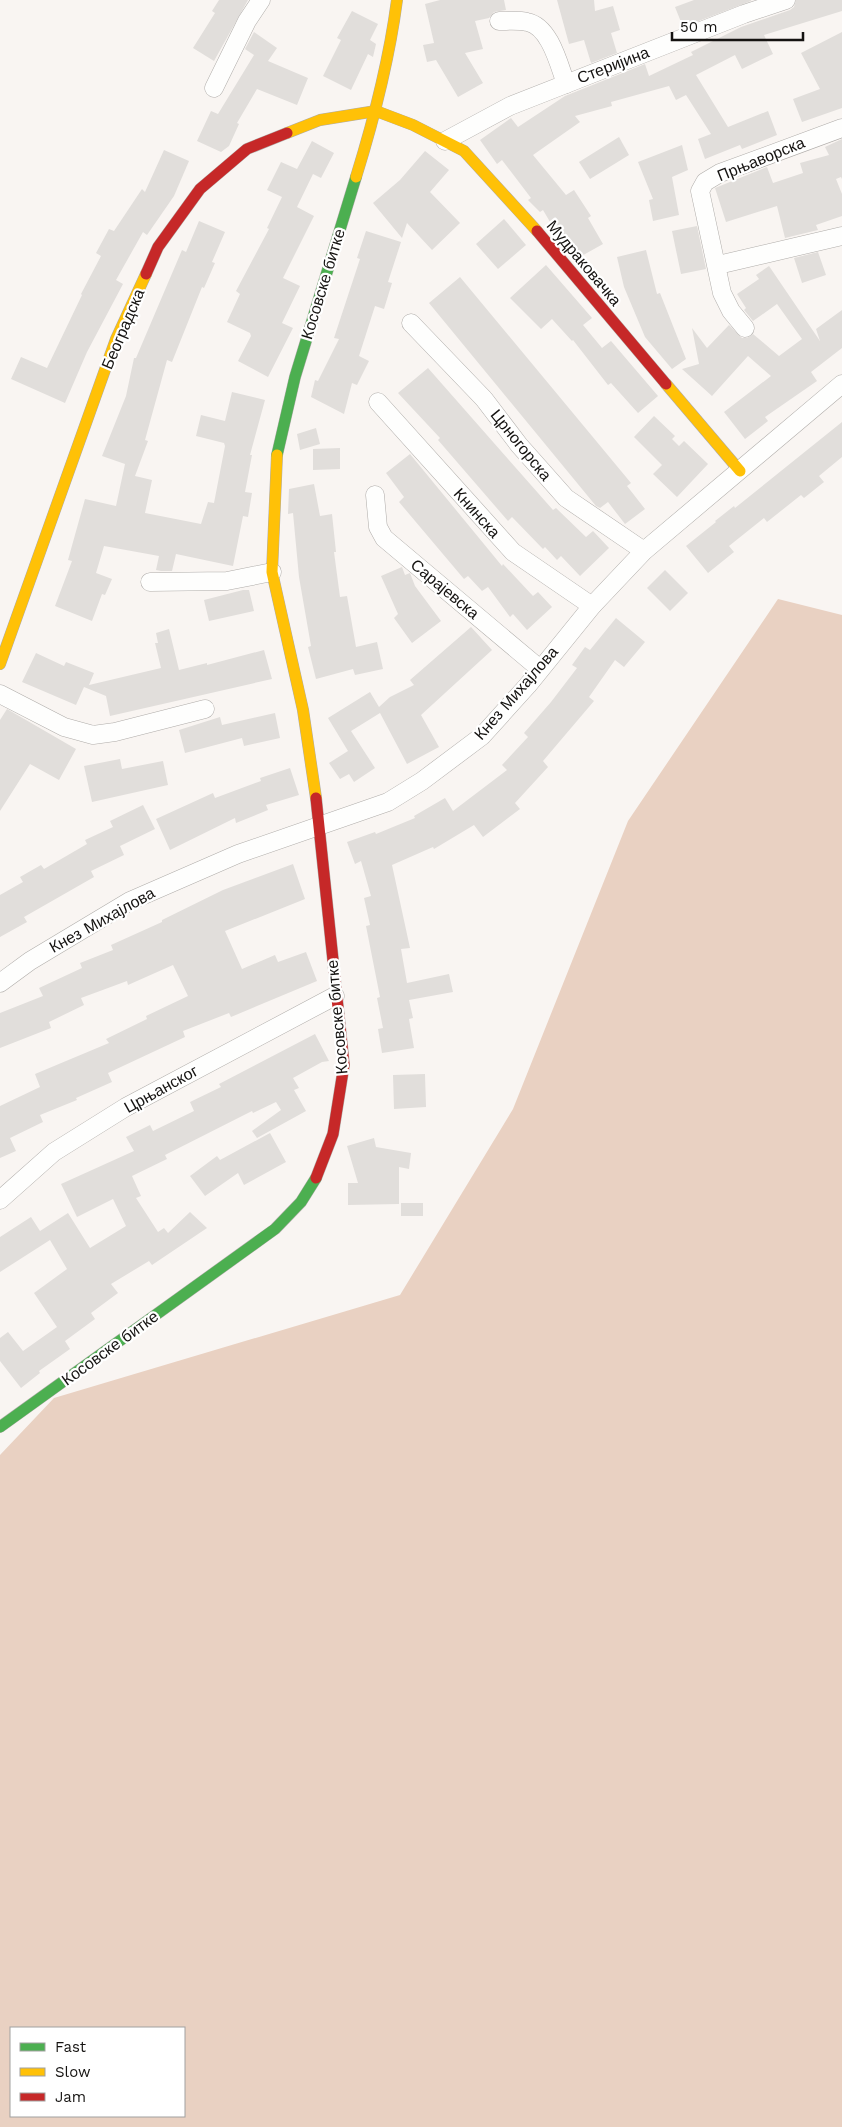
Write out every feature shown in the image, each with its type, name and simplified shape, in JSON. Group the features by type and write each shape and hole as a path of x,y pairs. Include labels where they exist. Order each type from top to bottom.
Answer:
{"street":[{"path":"214,88 247,20 261,0"},
{"name":"Косовске битке","path":"1,1425 275,1229 303,1198 326,1160 340,1110 344,1065 318,825 303,710 272,572 276,460 295,377 376,111 392,40 397,0"},
{"name":"Стеријина","path":"445,141 510,106 744,14 786,0"},
{"path":"500,20 529,22 540,28 550,43 566,84"},
{"name":"Мудраковачка","path":"376,111 413,125 464,151 510,201 740,471"},
{"name":"Београдска","path":"0,664 116,339 158,247 200,189 247,149 320,120 376,111"},
{"name":"Прњаворска","path":"745,328 731,311 722,293 718,265 700,191 705,182 740,164 842,128"},
{"path":"718,265 842,236"},
{"name":"Црногорска","path":"411,323 484,399 519,445 566,498 644,552"},
{"name":"Кнез Михајлова","path":"0,983 30,961 130,901 238,854 388,802 422,781 482,736 592,606 644,552 842,384"},
{"name":"Книнска","path":"378,402 512,552 592,606"},
{"name":"Сарајевска","path":"375,495 378,527 384,538 540,669"},
{"path":"150,582 227,581 272,572"},
{"path":"0,694 64,727 93,735 115,732 205,709"},
{"name":"Црњанског","path":"0,1200 54,1152 126,1108 336,996"}],"shaded area":[{"path":"778,599 842,615 842,2127 0,2127 0,1455 54,1398 400,1295 513,1109 628,821"}],"building":[{"path":"219,0 248,0 214,61 193,48 215,13 212,11"},
{"path":"440,0 504,0 506,10 494,12 489,18 475,21 483,49 465,53 483,83 458,97 436,60 427,62 423,45 434,43 425,4"},
{"path":"557,0 594,0 595,11 613,6 620,30 611,33 617,53 591,63 584,40 569,44"},
{"path":"694,0 751,1 683,27 675,7"},
{"path":"796,0 842,0 842,11 764,35 773,54 742,69 735,55 696,75 728,127 768,111 777,135 742,149 740,145 705,159 698,139 711,134 686,95 676,100 669,86 611,102 612,106 575,116 580,122 533,155 566,195 574,190 591,216 588,218 603,244 578,258 561,235 556,232 543,210 540,212 528,200 531,198 502,160 497,164 480,140 511,118 518,127 565,96 645,64 649,76 693,55 691,52 741,27 790,10 794,7"},
{"path":"352,11 378,24 370,40 376,44 373,57 368,54 351,90 323,76 341,40 337,38"},
{"path":"254,32 277,48 268,61 308,78 297,105 257,89 237,123 239,124 229,146 221,152 197,141 211,111 218,114 254,55 245,49"},
{"path":"842,32 842,108 802,122 793,99 820,89 801,53"},
{"path":"619,137 629,155 590,179 579,162"},
{"path":"842,139 842,179 841,177 836,179 842,194 842,216 816,225 818,230 785,238 777,206 726,222 715,188 767,167 773,183 803,173 800,163 829,155 825,147"},
{"path":"312,141 334,153 321,178 313,174 297,207 314,216 283,278 300,286 282,323 293,328 268,377 238,361 251,336 250,333 227,322 240,294 236,291 269,229 267,228 282,197 267,190 281,162 297,169"},
{"path":"682,145 688,170 672,177 679,215 653,221 649,200 653,199 638,162"},
{"path":"164,150 189,161 174,196 147,235 143,232 116,280 123,284 87,352 65,403 11,379 21,357 47,368 81,294 101,256 96,253 109,229 114,231 142,189 145,192"},
{"path":"425,151 449,170 430,192 460,223 432,250 407,223 402,238 373,203 400,180"},
{"path":"504,219 526,245 498,269 476,244"},
{"path":"199,221 225,232 212,262 215,263 204,288 202,287 172,362 167,360 145,440 148,441 135,476 152,480 145,513 201,524 208,502 214,503 225,446 224,443 196,436 201,415 225,421 232,392 265,400 250,455 252,455 245,492 252,493 248,517 243,516 233,566 176,554 172,571 161,571 156,570 159,556 104,546 96,573 112,579 105,595 102,594 92,621 55,606 72,561 68,560 85,499 116,506 125,464 102,456 126,396 134,358 136,358 182,250 186,252"},
{"path":"697,226 706,269 681,274 672,231"},
{"path":"366,231 401,242 388,282 392,283 384,309 375,306 359,356 369,361 357,385 352,383 344,414 311,397 315,380 318,381 339,339 334,338 360,259 357,258"},
{"path":"646,250 657,294 660,293 686,359 672,369 645,337 624,287 617,257"},
{"path":"818,252 826,275 802,283 794,258"},
{"path":"546,265 592,318 583,325 602,348 611,341 658,396 638,413 611,383 608,385 573,340 552,319 541,329 510,298"},
{"path":"769,266 820,341 816,329 842,310 842,348 811,372 817,381 765,417 768,421 745,439 724,412 771,376 748,356 712,396 682,369 699,364 692,328 707,348 729,325 742,338 747,338 753,334 779,356 802,339 777,304 753,321 744,310 746,308 737,294 759,279 756,275"},
{"path":"460,277 631,483 627,486 645,509 625,524 608,502 600,508 596,506 429,303"},
{"path":"428,368 553,510 556,508 586,537 593,531 609,548 580,576 561,556 557,560 545,547 543,549 512,517 508,521 438,440 440,438 398,393"},
{"path":"654,416 675,436 672,439 679,446 684,441 708,464 677,497 653,474 662,465 634,437"},
{"path":"842,422 842,457 819,476 824,482 804,498 801,495 767,522 764,518 729,546 734,552 708,573 686,546 715,521 734,506 735,508"},
{"path":"316,428 320,444 300,450 297,434"},
{"path":"340,448 340,469 313,470 313,449"},
{"path":"410,454 502,566 503,564 533,596 538,592 552,607 527,630 513,614 510,617 488,587 482,591 468,576 464,579 399,502 404,497 386,473"},
{"path":"314,484 320,516 332,514 336,552 334,552 340,597 347,596 356,647 377,642 383,669 355,675 353,669 316,679 308,647 311,646 299,577 293,513 288,514 289,489"},
{"path":"402,567 405,575 410,573 415,586 441,621 412,643 394,618 398,614 381,576"},
{"path":"665,570 688,593 670,611 647,588"},
{"path":"249,590 254,611 209,621 204,600"},
{"path":"616,618 645,642 624,667 615,660 589,697 594,701 543,761 548,767 515,803 520,809 483,837 474,825 434,849 433,847 392,865 410,948 401,949 407,983 449,974 453,992 409,1000 413,1018 409,1019 414,1048 382,1053 378,1029 383,1028 377,998 380,997 366,926 370,925 364,898 371,896 361,861 355,864 347,842 375,832 376,834 415,818 414,816 445,798 453,811 507,770 502,765 528,737 524,733 577,668 572,665 585,647 590,650"},
{"path":"471,627 492,650 421,715 439,747 407,764 380,713 351,731 375,768 354,782 349,774 340,779 329,763 348,751 328,718 370,692 379,707 390,697 414,685 410,680"},
{"path":"169,629 179,670 207,663 207,665 264,650 272,679 110,716 106,696 84,687 76,705 22,682 36,653 64,666 66,662 94,673 89,685 161,668 155,643 158,643 156,633"},
{"path":"7,709 76,749 59,780 30,764 0,811 0,720"},
{"path":"275,713 280,738 244,746 242,738 185,753 179,730 220,717 222,725"},
{"path":"120,759 122,769 163,761 168,785 92,802 84,766"},
{"path":"290,768 299,795 266,805 268,810 236,823 235,818 170,850 156,819 213,793 215,798 261,781 260,778"},
{"path":"143,805 155,829 120,846 124,855 91,871 94,877 24,917 27,922 0,937 0,895 23,882 20,877 41,865 44,869 87,844 85,840 113,827 110,821"},
{"path":"293,864 305,899 225,931 242,969 275,955 278,962 306,952 317,981 231,1017 229,1013 183,1031 185,1037 108,1073 112,1082 76,1098 77,1100 40,1115 43,1122 10,1138 16,1151 0,1158 0,1106 40,1087 35,1074 109,1043 106,1039 147,1019 146,1016 188,996 173,965 128,985 127,981 81,998 84,1005 49,1022 51,1028 0,1048 0,1013 43,996 39,988 82,968 80,963 113,950 111,945 162,922 162,920 223,890"},
{"path":"315,1034 329,1061 322,1062 293,1078 299,1088 294,1090 306,1111 257,1138 252,1131 281,1110 276,1102 253,1113 252,1111 165,1155 167,1159 132,1176 141,1196 136,1198 158,1232 164,1228 168,1233 190,1212 207,1228 152,1265 149,1261 111,1284 118,1293 91,1313 95,1319 65,1341 70,1349 39,1371 40,1373 21,1388 0,1361 0,1338 8,1332 23,1351 57,1327 34,1293 67,1269 50,1240 0,1272 0,1237 31,1217 40,1231 68,1213 90,1248 126,1226 113,1199 77,1217 61,1184 134,1151 126,1137 150,1125 153,1131 194,1111 190,1102 221,1087 219,1084"},
{"path":"425,1074 426,1107 394,1109 393,1075"},
{"path":"270,1133 286,1162 244,1185 238,1173 205,1196 190,1176 217,1156 220,1160"},
{"path":"374,1138 376,1147 411,1153 409,1169 399,1167 399,1204 348,1205 348,1183 358,1183 347,1146"},
{"path":"401,1203 423,1203 423,1216 401,1216"}],"traffic: fast":[{"path":"277,455 295,377 356,177"},
{"path":"0,1427 275,1229 301,1202 316,1178"}],"traffic: slow":[{"path":"356,177 380,90 397,0"},
{"path":"287,133 320,120 376,111 413,125 464,151 537,231"},
{"path":"0,664 116,339 146,274"},
{"path":"666,384 740,471"},
{"path":"277,455 272,572 303,710 316,798"}],"traffic: jam":[{"path":"146,274 158,247 200,189 247,149 287,133"},
{"path":"537,231 666,384"},
{"path":"316,798 344,1065 333,1134 316,1178"}]}
